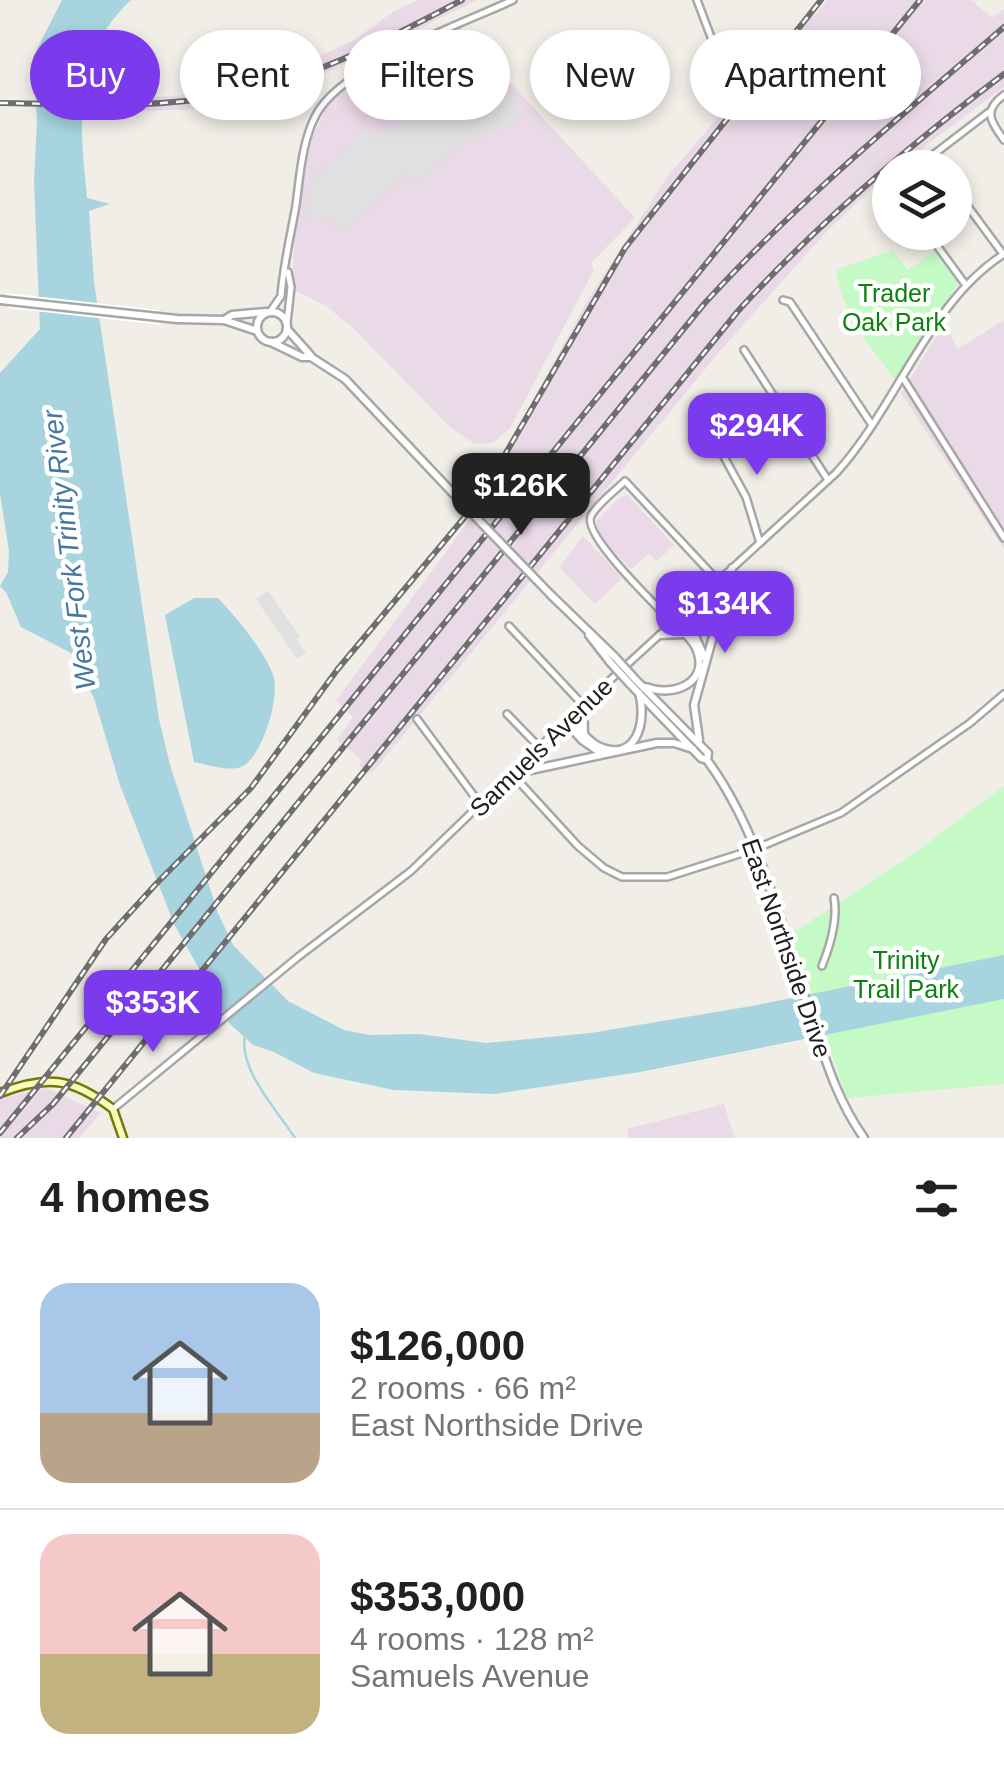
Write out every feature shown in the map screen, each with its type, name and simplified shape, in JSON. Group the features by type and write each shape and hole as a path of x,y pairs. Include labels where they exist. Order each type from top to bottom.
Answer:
{"main road":[{"path":"0,1093 44,1079 68,1085 113,1109 122,1138"}],"street":[{"path":"257,330 259,318 282,296 304,150 312,121 328,96 364,69 513,0"},
{"path":"698,0 709,30"},
{"path":"939,150 1004,95"},
{"path":"990,109 992,124 1004,140"},
{"path":"972,212 1004,254"},
{"path":"940,250 965,284"},
{"name":"Samuels Avenue","path":"113,1109 298,957 393,886 828,480 872,425 965,284 1004,254"},
{"path":"2,300 224,320 257,330 264,341 271,342 283,338 287,326 291,287 287,269"},
{"path":"784,300 790,302 872,425"},
{"path":"224,320 232,315 268,312 281,315 287,326"},
{"name":"East Northside Drive","path":"287,326 312,357 345,380 697,747 732,793 755,849 840,1102 864,1138"},
{"name":"East Northside Drive","path":"271,342 302,357 312,357"},
{"path":"744,350 828,480"},
{"path":"903,378 1004,538"},
{"path":"711,432 746,497 760,543"},
{"path":"706,659 695,636 599,544 590,526 591,516 625,481 718,582"},
{"path":"512,774 665,742 697,747 694,705 732,568"},
{"path":"568,720 606,748 632,742 643,720 637,685 672,692 690,682 699,662 697,650 676,620"},
{"path":"509,626 584,705 584,734"},
{"path":"660,635 686,635"},
{"path":"512,774 578,846 604,868 622,877 667,877 755,849 858,803 1004,694"},
{"path":"507,714 538,748"},
{"path":"417,719 480,804"},
{"path":"568,720 588,745 604,755"},
{"path":"822,966 829,946 834,898"}],"shaded area":[{"path":"418,0 478,0 415,30 368,30"},
{"path":"828,0 971,0 992,18 1004,9 1004,87 920,150 872,150 872,190 828,230 720,351 372,773 364,770 359,765 362,760 337,740 353,717 336,701 482,503 507,448 586,303 667,177 716,120 921,120 921,30 793,30"},
{"path":"344,45 344,64 324,74 324,54"},
{"path":"510,82 530,104 530,120 545,120 635,218 591,263 594,270 510,428 494,442 474,443 450,427 352,327 326,306 294,290 294,239 310,143 320,120 324,120 328,103 344,89 344,120 510,120"},
{"path":"180,95 180,110 160,111 160,97"},
{"path":"513,95 521,113 519,119 455,148 417,182 407,173 343,233 326,218 304,218 310,208 307,204 312,183 317,183 314,179 330,164 334,166 332,162 347,148 351,151 349,147 363,133 367,136 365,131 369,127 384,137 407,122 410,125 409,121 510,120"},
{"path":"1004,320 1004,549 901,393 944,324 958,349"},
{"path":"627,495 674,545 657,561 649,554 631,569 595,532 597,520"},
{"path":"583,536 622,578 595,604 559,567"},
{"path":"268,591 300,637 297,640 306,653 297,659 256,599"},
{"path":"46,1088 101,1113 79,1138 0,1138 0,1099"},
{"path":"724,1104 735,1138 629,1138 627,1129"}],"green space":[{"name":"Trader Oak Park","path":"892,250 908,270 935,251 959,282 895,379 850,314 836,270"},
{"name":"Trinity Trail Park","path":"1004,786 1004,1084 847,1098 791,934 916,852"}],"water":[{"path":"62,0 131,0 107,30 47,30"},
{"name":"West Fork Trinity River","path":"37,120 82,120 87,198 110,204 89,211 94,282 159,719 218,913 233,945 288,1001 344,1030 486,1043 591,1033 752,1006 1004,955 1004,999 640,1072 495,1094 394,1090 314,1073 253,1045 230,1024 174,924 120,785 94,698 71,653 21,627 0,586 8,572 9,551 0,494 0,373 40,329 34,182"},
{"path":"194,598 218,598 256,645 273,675 274,697 268,726 256,752 241,767 194,762 165,615"}],"pier":[{"path":"6,293 159,310 161,325 8,308"}],"waterway":[{"path":"245,1035 244,1048 253,1075 295,1138"}],"railway":[{"path":"0,103 143,104 229,95 319,69 462,0"},
{"path":"0,1096 106,939 251,788 337,670 478,501 625,248 821,0"},
{"path":"0,1133 920,0"},
{"path":"17,1138 53,1104 704,304 812,195 1004,27"},
{"path":"66,1138 738,311 865,186 1004,74"}]}
